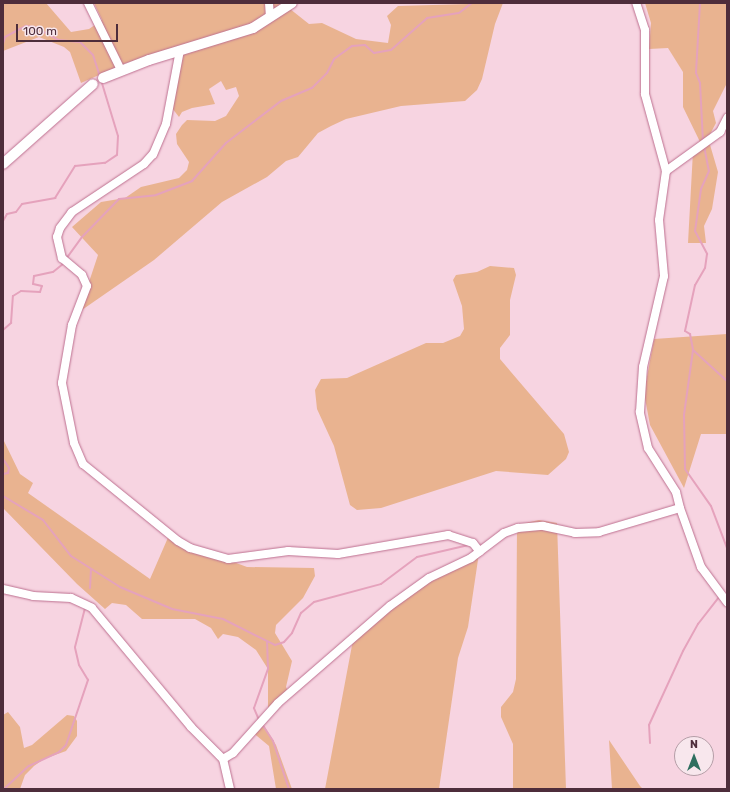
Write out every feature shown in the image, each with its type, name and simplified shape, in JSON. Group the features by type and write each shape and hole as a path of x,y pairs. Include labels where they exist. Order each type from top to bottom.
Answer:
{"street":[{"path":"88,3 122,70"},
{"path":"269,3 270,17"},
{"path":"3,164 93,84 103,78 180,50 245,31 292,3"},
{"path":"636,3 645,30 645,94 666,171 659,220 664,276 643,368 640,412 648,448 676,492 680,508 701,567 727,602"},
{"path":"180,50 166,124 153,154 144,164 72,212 60,228 58,237 62,258 82,275 87,286 72,325 62,383 74,442 83,464 178,541 194,550 228,559 288,551 338,554 448,535 473,544 480,552"},
{"path":"666,171 720,132 727,118"},
{"path":"223,759 238,747 256,724 390,606 429,578 480,552 504,533 518,528 543,526 575,532 599,532 680,508"},
{"path":"3,589 34,596 71,598 92,608 191,727 223,759 230,789"}],"shaded area":[{"path":"3,3 46,3 71,32 89,29 102,20 94,3 271,3 285,5 309,24 322,23 356,39 388,43 391,25 387,16 398,6 503,3 495,24 482,79 477,90 465,101 401,106 346,119 318,133 298,157 286,161 267,177 222,202 154,260 79,312 98,255 72,227 101,202 125,198 141,187 179,178 187,170 189,162 177,144 176,134 182,125 187,120 215,121 226,116 239,96 236,87 226,90 221,81 209,89 215,104 192,108 182,112 179,117 172,108 183,54 166,51 126,63 81,83 70,52 64,47 39,37 3,51"},
{"path":"645,3 727,3 727,83 713,111 716,123 708,138 718,172 712,209 704,226 706,243 688,243 693,151 701,144 683,107 683,72 668,48 649,49 651,23"},
{"path":"490,266 514,268 516,275 510,300 510,335 500,348 500,359 564,434 569,452 566,459 548,475 496,471 381,508 357,510 350,505 334,446 317,409 315,390 321,379 347,378 426,343 443,343 460,336 464,329 462,306 453,280 456,275 477,272"},
{"path":"727,334 727,434 701,434 684,488 650,425 644,393 654,339"},
{"path":"3,439 20,474 33,483 28,493 150,579 170,533 204,551 247,567 314,568 315,576 303,598 276,625 275,633 292,661 286,687 289,693 268,708 268,669 256,650 238,637 223,634 218,639 211,628 195,619 142,619 126,605 112,603 105,609 77,584 3,508"},
{"path":"539,520 557,523 566,789 513,789 513,744 501,717 501,707 513,692 516,679 517,525"},
{"path":"479,553 468,627 458,658 439,789 325,789 353,640 397,599"},
{"path":"8,712 20,727 24,748 32,745 67,715 74,716 77,721 77,736 66,751 44,759 34,766 25,775 20,789 3,789 3,715"},
{"path":"263,724 276,745 292,789 276,789 269,746 251,731"},
{"path":"609,740 640,786 643,789 612,789"}],"waterway":[{"path":"66,259 82,237 119,199 156,195 192,181 226,143 281,101 312,88 327,73 334,59 352,46 365,45 374,53 391,50 427,18 459,13 472,3"},
{"path":"700,3 696,73 700,83 703,142"},
{"path":"3,44 5,37 26,26 35,27 58,40 80,42 93,55 100,76"},
{"path":"3,221 7,214 16,212 22,204 55,198 75,166 105,163 117,155 118,136 101,80"},
{"path":"704,146 709,171 701,189 695,231 707,254 705,268 695,285 685,331 690,334 693,350 727,381"},
{"path":"3,330 11,323 13,296 21,291 40,292 42,286 33,284 34,276 53,272 64,263"},
{"path":"693,350 684,415 685,469 711,506 727,548"},
{"path":"3,459 9,468 8,473 3,474"},
{"path":"3,496 43,520 71,556 120,587 172,609 223,619 275,645 284,642 292,633 301,613 314,602 381,584 417,557 469,545"},
{"path":"90,588 91,570"},
{"path":"650,743 649,725 683,651 698,624 719,597"},
{"path":"4,789 29,766 59,752 66,745 88,680 79,665 75,647 85,608"},
{"path":"259,720 254,708 268,669 267,641"},
{"path":"262,724 273,741 289,789"}]}
